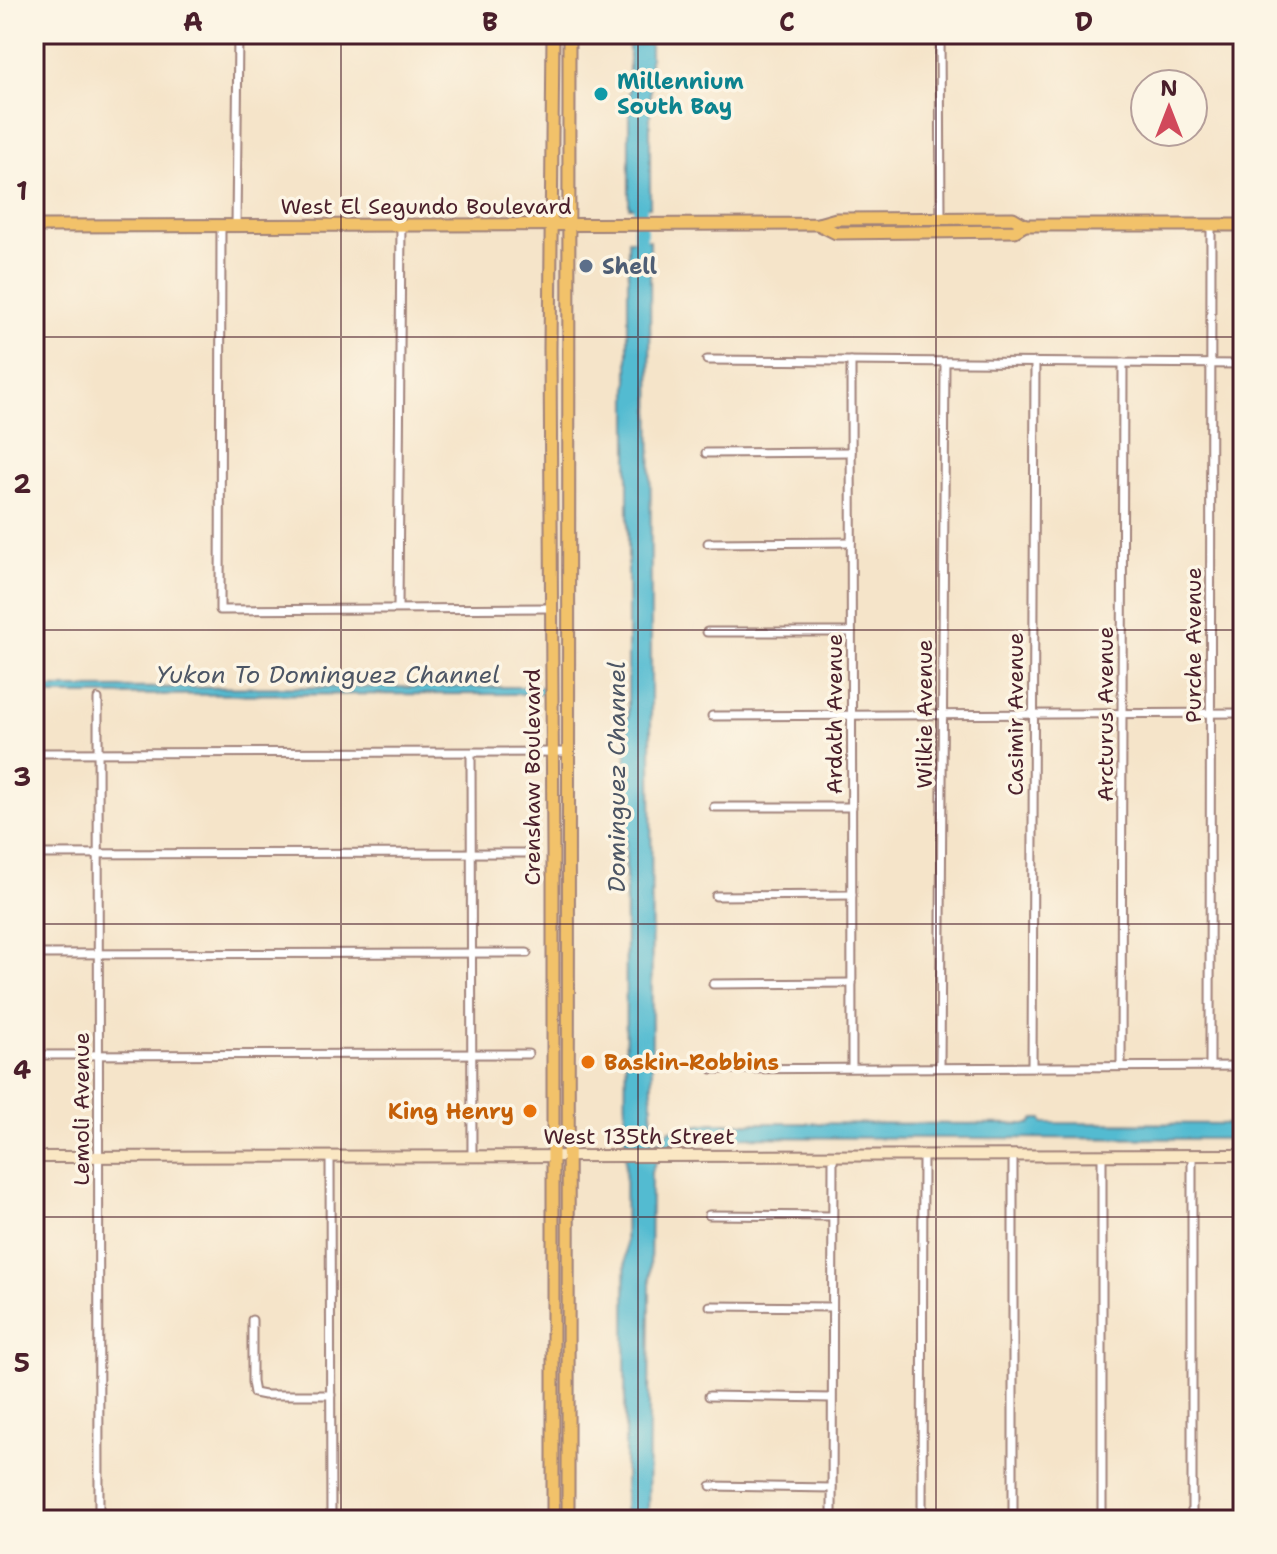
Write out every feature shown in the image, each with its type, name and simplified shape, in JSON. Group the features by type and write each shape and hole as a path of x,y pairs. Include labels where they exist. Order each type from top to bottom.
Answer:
{"main road":[{"name":"Crenshaw Boulevard","path":"553,34 553,1520"},
{"name":"Crenshaw Boulevard","path":"568,1520 569,34"},
{"name":"West El Segundo Boulevard","path":"34,226 933,224 941,218 1013,218 1025,225 1243,225"},
{"name":"West El Segundo Boulevard","path":"818,224 836,233 1015,231 1025,225"},
{"path":"552,608 567,608"},
{"path":"552,1275 567,1275"},
{"path":"553,1450 568,1451"}],"street":[{"path":"236,226 238,34"},
{"path":"940,34 941,218"},
{"name":"Purche Avenue","path":"1210,1066 1211,225"},
{"path":"221,226 220,610 552,608"},
{"path":"398,608 401,226"},
{"path":"707,360 1243,364"},
{"name":"Ardath Avenue","path":"851,361 852,1067"},
{"name":"Wilkie Avenue","path":"940,1067 945,362"},
{"name":"Casimir Avenue","path":"1032,1066 1035,362"},
{"name":"Arcturus Avenue","path":"1121,1065 1123,363"},
{"path":"706,453 851,452"},
{"path":"708,543 851,542"},
{"path":"707,632 851,632"},
{"name":"Lemoli Avenue","path":"98,699 99,1520"},
{"path":"712,716 1243,713"},
{"path":"34,753 568,752"},
{"path":"471,753 472,1156"},
{"path":"714,807 852,807"},
{"path":"34,854 525,853"},
{"path":"716,896 852,895"},
{"path":"34,954 527,953"},
{"path":"713,984 852,983"},
{"path":"34,1055 528,1054"},
{"path":"712,1069 1243,1066"},
{"path":"922,1520 923,1155"},
{"path":"1013,1155 1013,1520"},
{"path":"1102,1155 1102,1520"},
{"name":"West 135th Street","path":"34,1157 1243,1155"},
{"path":"330,1156 331,1520"},
{"path":"832,1520 833,1156"},
{"path":"1192,1156 1192,1520"},
{"path":"709,1215 832,1216"},
{"path":"710,1306 832,1307"},
{"path":"252,1320 254,1393 331,1395"},
{"path":"709,1396 831,1398"},
{"path":"711,1486 832,1488"}],"water":[{"path":"629,34 650,34 650,207 629,207"},
{"path":"628,240 650,240 652,1146 670,1130 712,1123 1030,1124 1035,1119 1042,1119 1043,1123 1243,1124 1243,1139 693,1137 679,1142 662,1154 651,1172 648,1520 625,1520 628,730 623,724 628,717"},
{"path":"544,687 544,694 34,695 34,688"}],"waterway":[{"name":"Dominguez Channel","path":"640,190 640,258"}],"place":[{"name":"Millennium South Bay","path":"601,94"},
{"name":"Shell","path":"586,266"},
{"name":"Baskin-Robbins","path":"588,1062"},
{"name":"King Henry","path":"530,1111"}],"water label":[{"name":"Yukon To Dominguez Channel","path":"328,675"}]}
